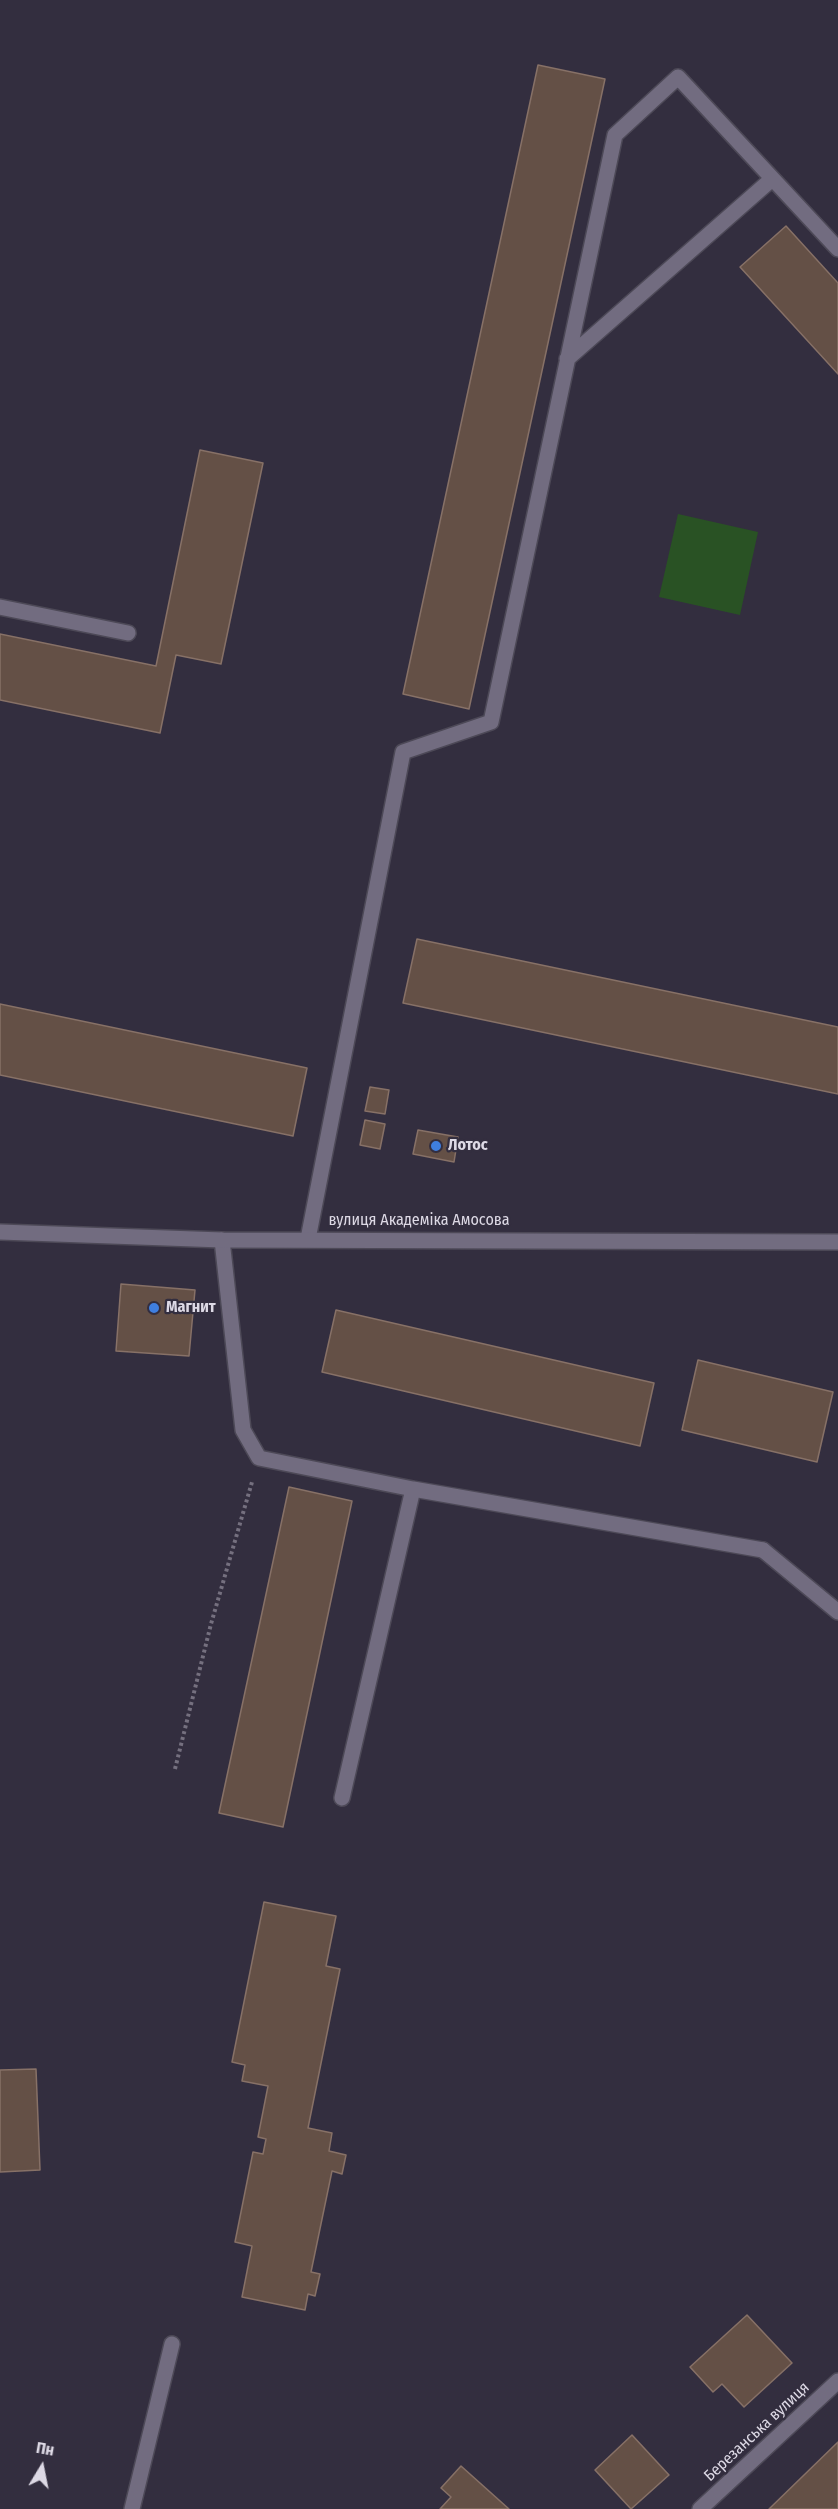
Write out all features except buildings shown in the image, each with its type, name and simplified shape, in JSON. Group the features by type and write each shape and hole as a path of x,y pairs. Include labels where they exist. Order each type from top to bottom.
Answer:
{"street":[{"path":"308,1239 403,752 491,722 615,135 678,77 838,249"},
{"path":"567,359 772,179"},
{"path":"0,607 128,633"},
{"name":"вулиця Академіка Амосова","path":"0,1232 222,1240 838,1242"},
{"path":"222,1240 243,1430 259,1458 413,1489 763,1550 838,1612"},
{"path":"342,1798 413,1489"},
{"path":"132,2509 172,2344"},
{"name":"Березанська вулиця","path":"700,2509 838,2381"}],"path":[{"path":"175,1769 211,1624 259,1458"}],"green space":[{"path":"678,514 758,532 740,615 659,597"}],"place":[{"name":"Лотос","path":"436,1146"},
{"name":"Магнит","path":"154,1308"}]}
